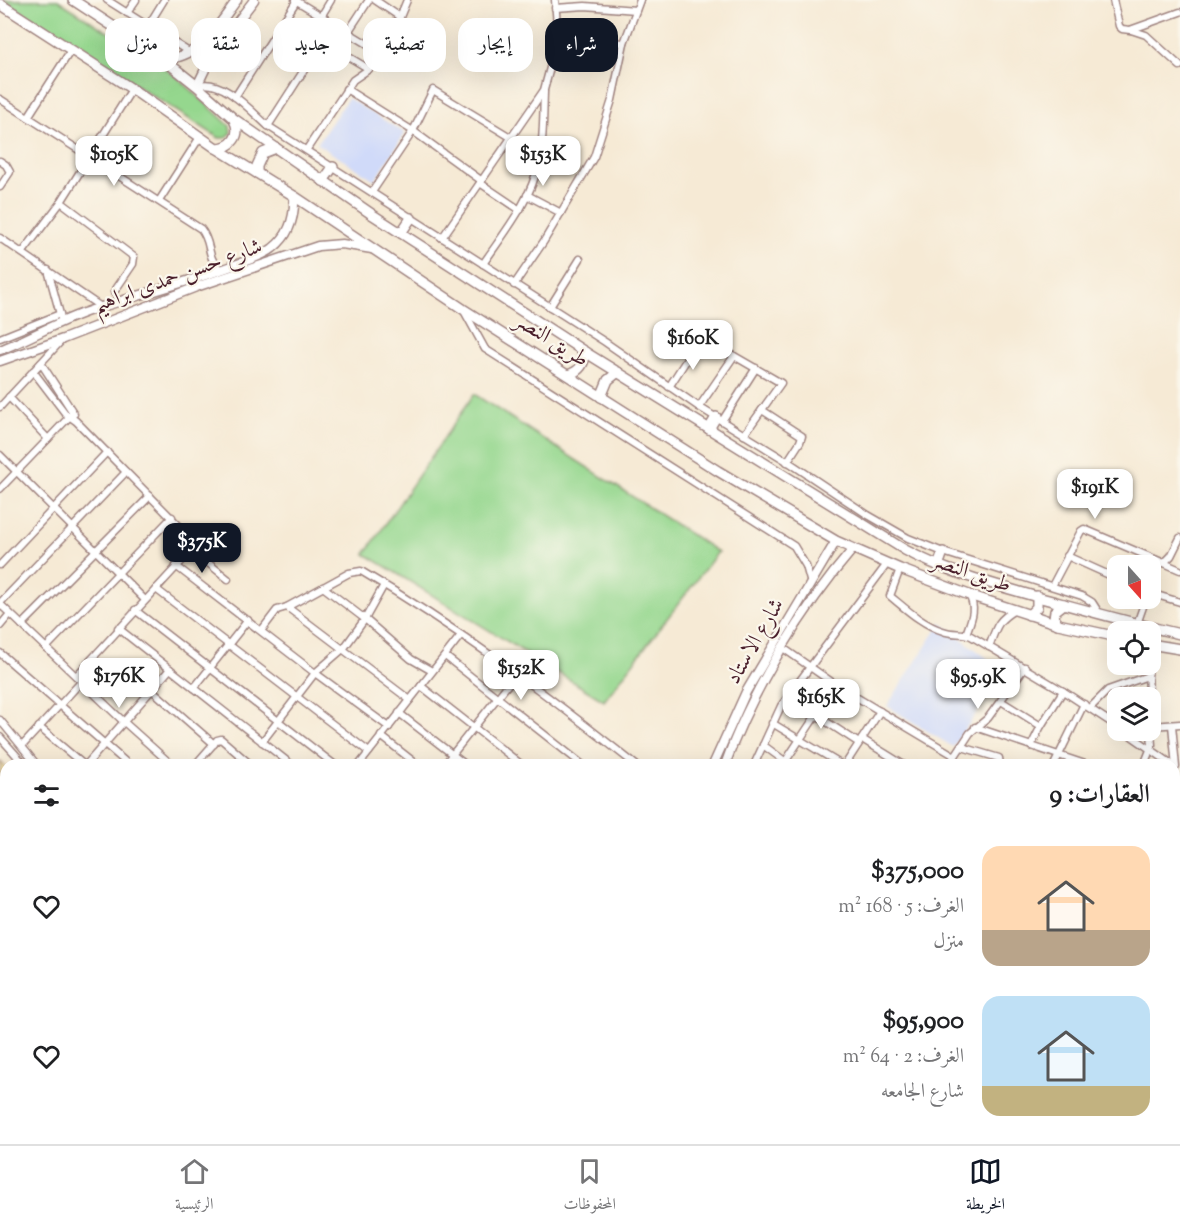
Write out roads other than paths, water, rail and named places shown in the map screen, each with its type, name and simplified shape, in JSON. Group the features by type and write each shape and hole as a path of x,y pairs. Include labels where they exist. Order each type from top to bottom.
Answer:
{"main road":[{"name":"طريق النصر","path":"73,0 105,21"},
{"path":"179,56 189,52 209,38 237,0"},
{"path":"197,86 212,55 254,0"},
{"name":"طريق النصر","path":"0,4 463,309 718,471 837,541 887,564 969,595 1058,624 1107,635"},
{"name":"طريق النصر","path":"179,72 234,119 401,233 585,352 905,550 938,566 1126,621"},
{"path":"216,148 228,146 237,137 237,124 234,119"},
{"path":"257,173 259,159 269,150 276,148"},
{"path":"323,181 333,167"},
{"name":"شارع حسن حمدى ابراهيم","path":"0,361 106,323 221,270 264,254 282,240 293,219 294,196"},
{"path":"401,233 411,218"},
{"name":"شارع حسن حمدى ابراهيم","path":"0,350 35,336 61,318 198,282 318,246 342,244 372,249"},
{"path":"101,307 108,311 106,323"},
{"path":"568,375 574,373 583,364 585,352"},
{"path":"601,397 608,380 618,372"},
{"path":"709,429 719,419"},
{"name":"شارع الاستاد","path":"715,759 746,693 837,541"},
{"name":"شارع الاستاد","path":"728,759 751,704 783,648 819,591 853,549"},
{"path":"938,566 943,552"},
{"path":"1029,615 1037,608 1037,596"},
{"path":"1058,624 1054,618 1055,610 1064,604"},
{"name":"طريق النصر","path":"1161,629 1180,633"},
{"path":"1161,646 1180,649"}],"street":[{"path":"107,0 135,18"},
{"path":"127,13 136,0"},
{"path":"153,18 164,0"},
{"path":"235,97 296,0 327,18"},
{"path":"322,15 331,0"},
{"path":"351,27 369,0"},
{"path":"375,0 400,17 407,0"},
{"path":"555,0 556,18"},
{"path":"514,285 594,158 612,100 624,43 640,0"},
{"path":"1113,0 1119,26 1122,29 1146,35 1180,66"},
{"path":"555,8 585,3 636,10"},
{"path":"1130,30 1180,12"},
{"path":"618,43 624,43"},
{"path":"268,126 317,50 324,45 329,45 363,65"},
{"path":"179,46 189,52"},
{"path":"28,117 71,50"},
{"path":"307,149 346,89 353,80 365,72"},
{"path":"483,264 519,210 538,164 544,90 549,72"},
{"path":"197,86 211,83 235,97 268,126 307,149 699,407 868,515 908,538 943,552 1082,596 1092,602 1099,614"},
{"path":"23,252 61,202 132,89"},
{"path":"346,89 413,131 519,210"},
{"path":"372,192 413,131 433,90 540,153"},
{"path":"442,238 544,90"},
{"path":"0,99 201,228 208,237 213,262 221,270"},
{"path":"159,201 200,137"},
{"path":"0,161 10,172 0,187"},
{"path":"527,195 561,213"},
{"path":"61,202 135,258 114,292"},
{"path":"0,238 101,307"},
{"path":"550,307 580,259"},
{"path":"0,338 61,318 48,270"},
{"path":"463,309 485,349 794,546 806,566 811,584"},
{"path":"0,407 63,339"},
{"path":"669,387 700,339 705,339 781,382 744,435"},
{"path":"699,407 734,356"},
{"path":"41,363 71,415"},
{"path":"719,419 756,368"},
{"path":"22,746 60,705 118,628 195,545 194,540 71,415 33,371"},
{"path":"9,397 48,440"},
{"path":"762,410 803,438 787,462"},
{"path":"0,489 71,415"},
{"path":"0,565 107,452"},
{"path":"0,455 145,600"},
{"path":"126,472 0,604 165,759"},
{"path":"22,626 150,496"},
{"path":"46,648 172,517"},
{"path":"1052,586 1084,529 1180,570"},
{"path":"1164,563 1171,556 1180,538"},
{"path":"192,550 228,579"},
{"path":"1067,556 1107,574"},
{"path":"757,759 781,706 887,564"},
{"path":"176,566 315,673 389,726"},
{"path":"900,569 890,597 932,627 954,634 966,634 989,646 1107,720"},
{"path":"261,631 277,610 287,607 355,570 361,571 461,634 517,673 628,759"},
{"path":"262,741 315,673 344,648 365,619 384,585"},
{"path":"323,587 365,619 411,659 432,671"},
{"path":"156,589 369,752"},
{"path":"966,634 974,614 969,595"},
{"path":"1161,596 1180,602"},
{"path":"287,607 410,700"},
{"path":"135,610 327,759"},
{"path":"989,646 998,623 1015,610"},
{"path":"0,626 10,614"},
{"path":"194,688 248,620"},
{"path":"118,628 284,759"},
{"path":"366,759 461,634"},
{"path":"783,648 836,685 955,756"},
{"path":"0,653 122,759"},
{"path":"445,656 575,759"},
{"path":"953,759 975,727 987,718 1025,667"},
{"path":"90,759 170,669"},
{"path":"448,759 517,673"},
{"path":"1090,708 1108,690 1148,676 1148,687"},
{"path":"791,759 836,685"},
{"path":"421,686 514,759"},
{"path":"152,690 214,744"},
{"path":"1031,746 1063,691"},
{"path":"1001,701 1041,726"},
{"path":"1057,759 1084,704"},
{"path":"849,759 880,711"},
{"path":"399,713 458,759"},
{"path":"816,715 893,759"},
{"path":"0,720 32,759"},
{"path":"772,723 837,759"},
{"path":"1161,726 1180,724"},
{"path":"1172,725 1175,759"},
{"path":"39,727 78,759"},
{"path":"975,727 1068,759"},
{"path":"0,736 20,759"},
{"path":"381,736 410,759"},
{"path":"200,759 219,739 244,759"},
{"path":"1139,741 1165,759"},
{"path":"1147,759 1151,749 1151,741"},
{"path":"763,745 781,759"},
{"path":"962,747 999,759"}]}
